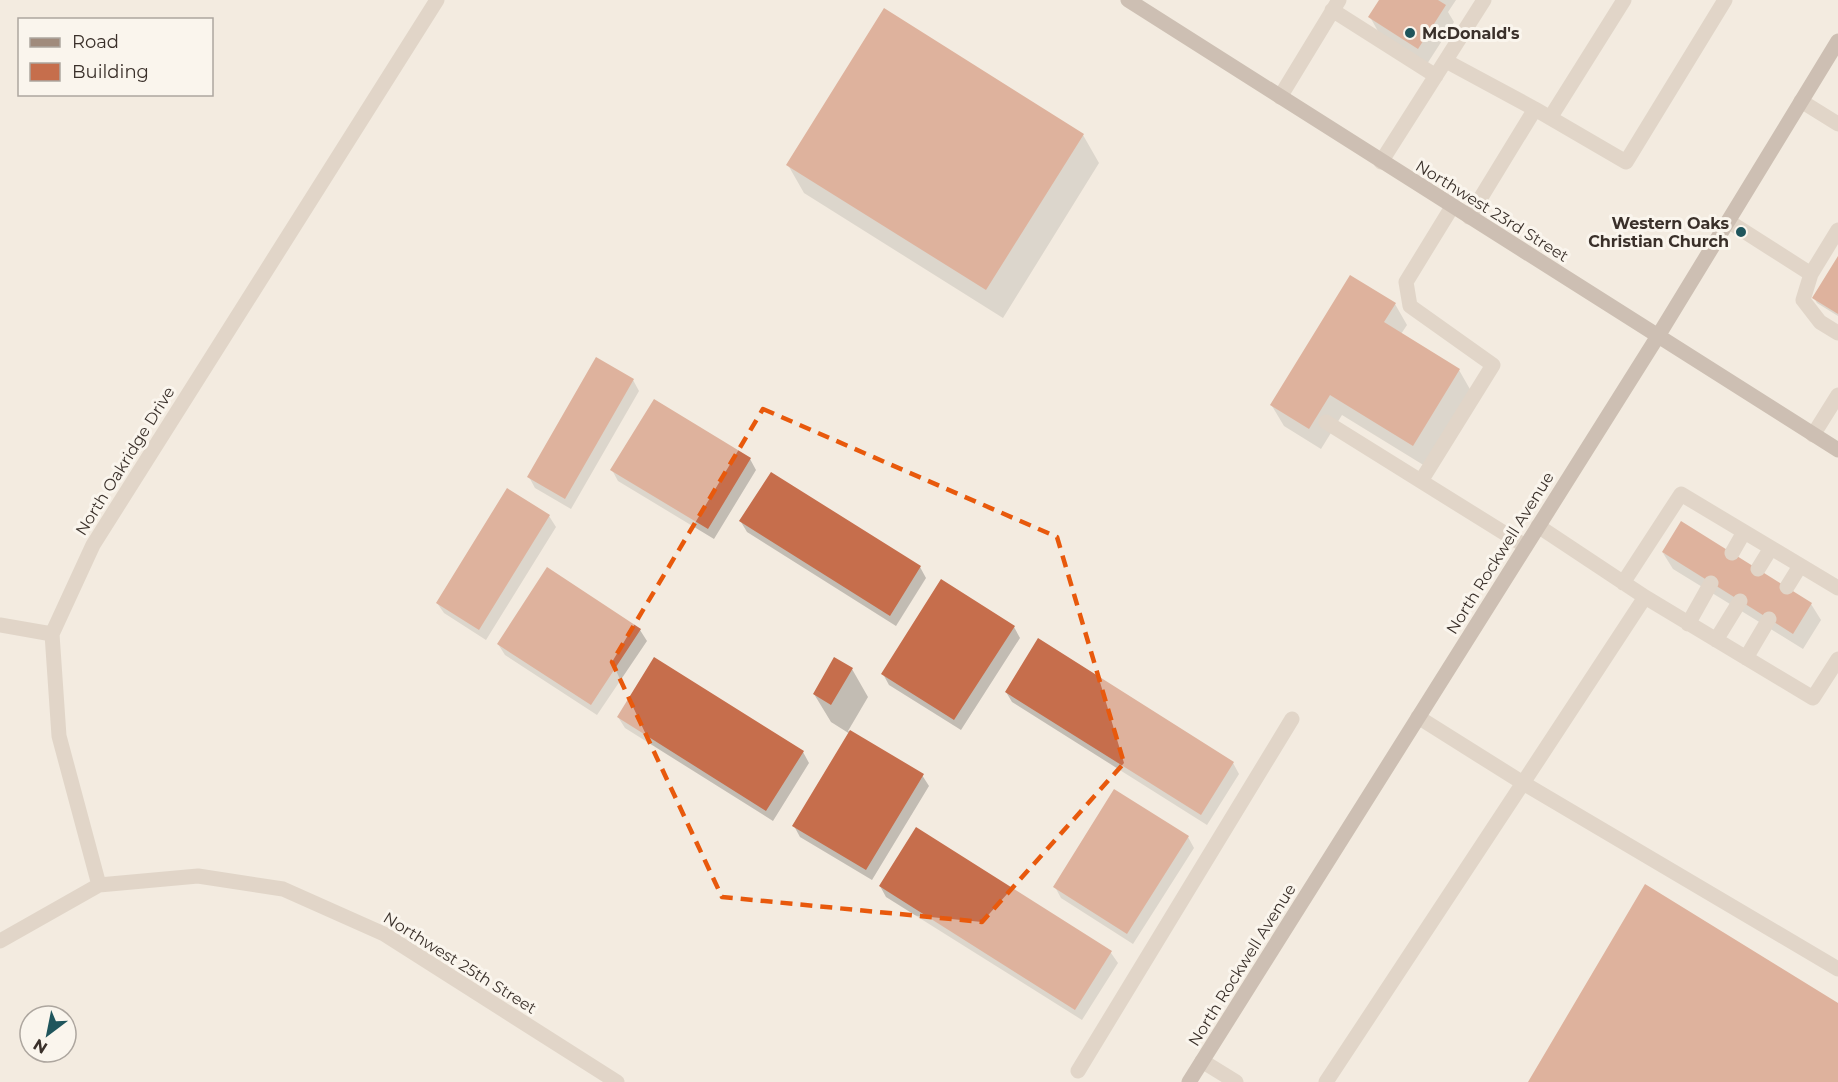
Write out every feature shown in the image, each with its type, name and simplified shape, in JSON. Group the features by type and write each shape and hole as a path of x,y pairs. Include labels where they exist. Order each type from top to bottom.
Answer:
{"main road":[{"name":"Northwest 23rd Street","path":"1128,0 1838,450"},
{"name":"North Rockwell Avenue","path":"1189,1082 1658,336 1838,41"}],"street":[{"name":"North Oakridge Drive","path":"99,885 59,736 51,634 93,545 437,0"},
{"path":"1381,162 1484,0"},
{"path":"1550,118 1624,0"},
{"path":"1446,61 1626,162 1725,0"},
{"path":"1280,97 1335,5 1436,76"},
{"path":"1801,101 1838,124"},
{"path":"1469,218 1535,109"},
{"path":"1421,481 1493,365 1410,306 1406,282 1452,207"},
{"path":"1728,221 1810,274"},
{"path":"1838,230 1810,274 1803,300 1820,322 1838,333"},
{"path":"1814,435 1838,395"},
{"path":"1326,422 1525,546"},
{"path":"1623,583 1681,494 1838,588"},
{"path":"1538,526 1688,624 1812,698 1838,659"},
{"path":"1732,553 1744,532"},
{"path":"1758,569 1771,548"},
{"path":"1787,587 1800,566"},
{"path":"1688,624 1712,583"},
{"path":"1326,1082 1645,597"},
{"path":"1716,640 1740,601"},
{"path":"1746,658 1769,619"},
{"path":"0,626 51,634"},
{"path":"1418,717 1523,783 1838,969"},
{"path":"1078,1071 1293,719"},
{"name":"Northwest 25th Street","path":"99,885 198,876 283,889 384,934 617,1082"},
{"path":"0,941 99,885"},
{"path":"1202,1061 1236,1082"}],"highlighted area":[{"path":"763,409 1057,537 1124,763 982,922 722,897 612,662"}],"building":[{"name":"McDonald's","path":"1379,0 1438,0 1446,5 1418,49 1368,17"},
{"path":"884,8 1084,134 986,290 786,165"},
{"path":"1838,256 1838,314 1812,298"},
{"path":"1350,275 1396,303 1384,322 1460,369 1413,446 1330,395 1309,429 1270,405"},
{"path":"596,357 634,379 565,499 527,477"},
{"path":"654,399 751,458 708,529 610,470"},
{"path":"771,472 921,566 890,616 739,521"},
{"path":"507,488 550,515 479,630 436,603"},
{"path":"1681,521 1812,603 1793,634 1662,552"},
{"path":"547,567 641,629 591,705 497,644"},
{"path":"941,579 1015,626 954,720 881,674"},
{"path":"1038,638 1234,762 1201,815 1005,692"},
{"path":"654,657 804,751 766,811 617,717"},
{"path":"834,657 853,668 831,705 813,694"},
{"path":"850,730 924,774 866,870 792,826"},
{"path":"1114,789 1189,836 1127,934 1053,887"},
{"path":"916,827 1112,951 1075,1010 879,886"},
{"path":"1645,884 1838,1003 1838,1082 1528,1082"}],"place":[{"name":"McDonald's","path":"1410,33"},
{"name":"Western Oaks Christian Church","path":"1741,232"}]}
